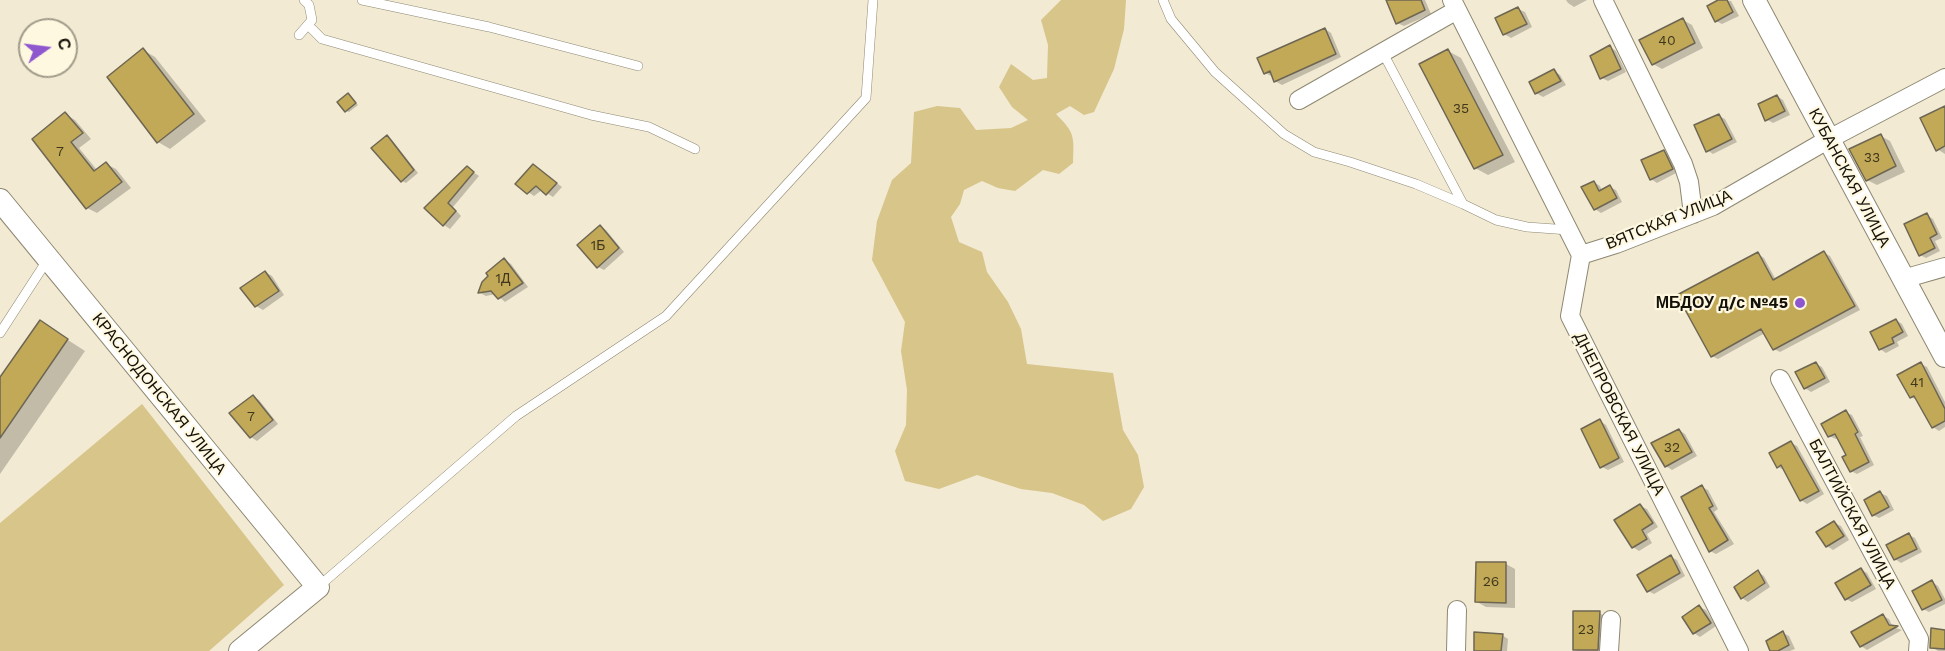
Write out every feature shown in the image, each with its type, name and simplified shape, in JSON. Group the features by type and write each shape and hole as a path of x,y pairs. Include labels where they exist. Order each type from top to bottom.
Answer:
{"street":[{"path":"1603,0 1683,164 1689,182 1693,214"},
{"name":"КУБАНСКАЯ УЛИЦА","path":"1754,0 1945,356"},
{"path":"1299,100 1383,52 1455,5 1581,255"},
{"name":"ВЯТСКАЯ УЛИЦА","path":"1581,255 1693,214 1729,198 1828,139 1945,78"},
{"name":"КРАСНОДОНСКАЯ УЛИЦА","path":"0,200 318,587"},
{"name":"ДНЕПРОВСКАЯ УЛИЦА","path":"1581,255 1570,316 1739,651"},
{"path":"1903,279 1945,267"},
{"name":"БАЛТИЙСКАЯ УЛИЦА","path":"1780,379 1919,639 1918,651"},
{"path":"240,651 318,587"},
{"path":"1456,651 1457,610"},
{"path":"1609,651 1611,620"}],"lane":[{"path":"299,35 312,20 306,2 318,0"},
{"path":"362,0 489,27 638,66"},
{"path":"318,587 516,416 666,316 866,98 873,0"},
{"path":"1163,0 1171,19 1215,72 1284,135 1314,152 1416,184 1496,220 1527,227 1570,230"},
{"path":"308,25 322,39 591,115 649,127 695,149"},
{"path":"1383,52 1463,204"},
{"path":"0,333 48,259"}],"shaded area":[{"path":"1061,0 1126,0 1124,29 1114,69 1094,112 1084,115 1070,106 1056,114 1067,126 1072,136 1073,163 1059,174 1043,170 1015,191 998,188 982,181 964,190 960,204 951,217 959,242 982,252 987,272 1008,302 1021,329 1027,364 1113,373 1123,430 1138,455 1144,487 1131,509 1103,521 1084,505 1052,493 1021,489 977,475 939,489 905,481 895,451 906,425 907,390 901,351 905,322 872,260 877,221 892,180 911,163 914,112 937,106 960,108 976,130 1011,128 1028,120 1012,107 999,87 1011,64 1033,80 1047,78 1048,45 1041,20"},
{"path":"142,404 284,585 209,651 0,651 0,523"}],"building":[{"path":"1386,0 1421,0 1425,10 1396,24"},
{"path":"1718,0 1727,0 1733,12 1715,22 1707,6"},
{"path":"1518,7 1527,24 1503,35 1495,18"},
{"path":"1683,18 1695,43 1652,65 1639,40"},
{"path":"1325,28 1336,54 1274,82 1270,71 1264,74 1257,58"},
{"path":"1610,45 1621,69 1600,79 1590,56"},
{"path":"143,48 194,114 157,143 107,77"},
{"path":"1448,49 1503,155 1474,169 1419,64"},
{"path":"1554,69 1561,81 1535,94 1529,82"},
{"path":"348,93 356,103 345,112 337,102"},
{"path":"1777,95 1785,111 1765,121 1758,104"},
{"path":"1945,106 1945,146 1936,151 1920,118"},
{"path":"65,112 83,133 71,142 94,171 106,162 122,182 86,209 32,139"},
{"path":"1719,114 1732,139 1706,152 1694,125"},
{"path":"1881,134 1896,166 1866,181 1849,149"},
{"path":"387,135 414,170 401,182 371,148"},
{"path":"1664,150 1673,169 1650,180 1641,160"},
{"path":"533,164 557,183 546,195 536,186 527,194 515,184"},
{"path":"467,166 474,172 448,203 456,211 443,226 424,208"},
{"path":"1594,181 1599,191 1610,185 1617,198 1594,210 1581,187"},
{"path":"1927,213 1937,234 1930,238 1935,248 1919,256 1904,224"},
{"path":"600,225 619,248 597,268 577,245"},
{"name":"МБДОУ д/с №45","path":"1824,251 1855,306 1773,350 1761,329 1711,357 1677,295 1758,252 1773,280"},
{"path":"504,258 523,283 498,299 491,291 478,293 482,282 488,276 486,273"},
{"path":"265,271 279,291 255,307 240,288"},
{"path":"1896,319 1903,332 1892,338 1894,343 1879,350 1870,332"},
{"path":"40,320 68,339 0,438 0,377"},
{"path":"1816,362 1825,378 1804,389 1795,372"},
{"path":"1921,362 1945,409 1945,421 1932,428 1914,396 1910,398 1897,375"},
{"path":"253,395 273,420 250,438 229,413"},
{"path":"1846,410 1858,432 1855,434 1869,462 1850,472 1842,457 1846,455 1835,434 1828,437 1821,424"},
{"path":"1600,419 1619,458 1600,468 1581,429"},
{"path":"1679,429 1692,452 1665,467 1651,443"},
{"path":"1791,441 1819,491 1800,501 1781,465 1777,468 1769,453"},
{"path":"1702,485 1713,506 1709,508 1728,540 1709,552 1681,497"},
{"path":"1880,491 1889,507 1872,516 1864,500"},
{"path":"1640,504 1653,523 1642,530 1647,539 1632,548 1614,520"},
{"path":"1834,521 1844,536 1826,547 1816,532"},
{"path":"1909,533 1917,549 1894,560 1886,545"},
{"path":"1671,555 1680,573 1647,592 1637,575"},
{"path":"1476,562 1506,562 1506,603 1475,602"},
{"path":"1861,568 1871,585 1845,600 1835,583"},
{"path":"1758,570 1765,583 1741,599 1734,587"},
{"path":"1932,580 1942,600 1922,610 1912,591"},
{"path":"1699,605 1711,623 1693,634 1682,617"},
{"path":"1573,611 1600,611 1598,650 1573,650"},
{"path":"1883,614 1889,625 1898,626 1860,647 1851,632"},
{"path":"1931,628 1945,630 1945,649 1930,648"},
{"path":"1783,631 1789,645 1778,651 1770,651 1766,641"},
{"path":"1474,632 1503,634 1501,651 1474,651"}],"place":[{"name":"МБДОУ д/с №45","path":"1800,303"}]}
